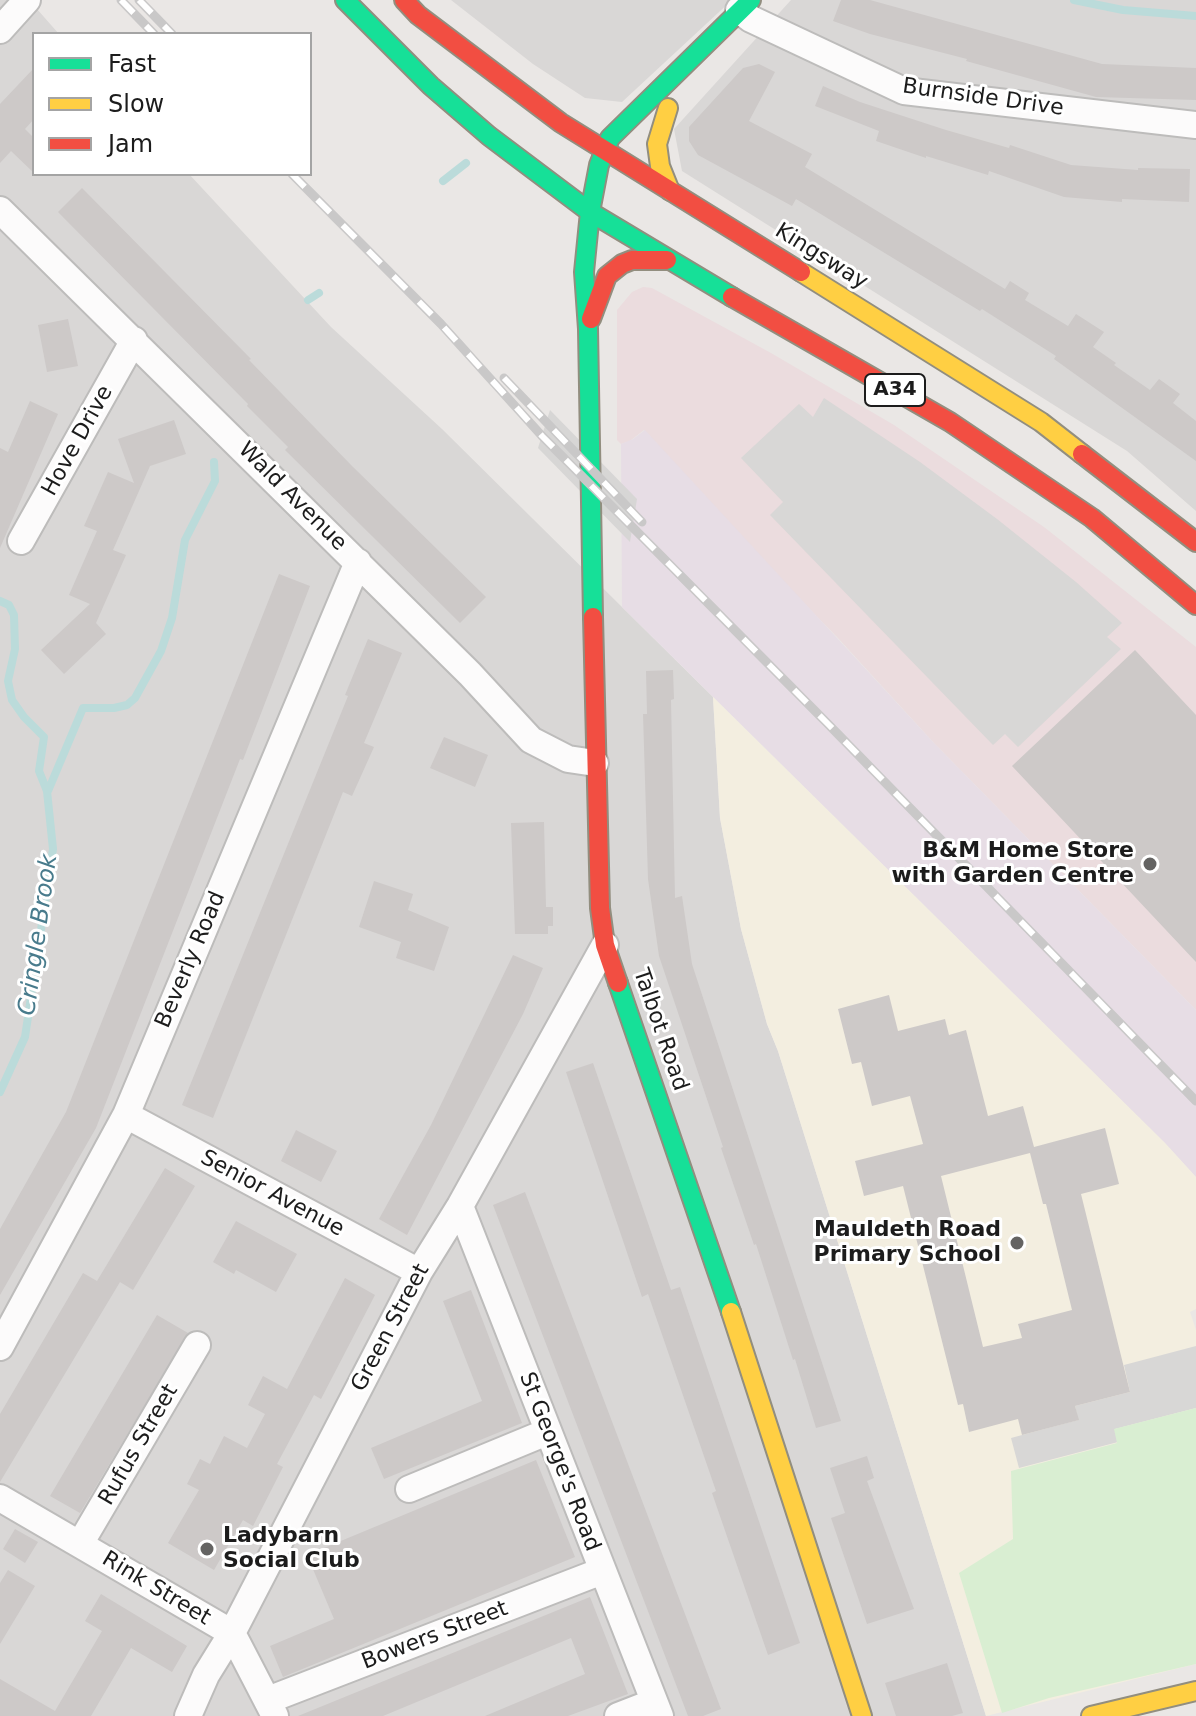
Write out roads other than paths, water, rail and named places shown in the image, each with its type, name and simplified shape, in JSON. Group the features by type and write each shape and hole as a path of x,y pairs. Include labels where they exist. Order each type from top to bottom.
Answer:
{"main road":[{"name":"A34","path":"345,0 431,86 489,136 590,212 667,260 950,422 1092,518 1196,605"},
{"name":"Kingsway","path":"404,0 473,79"},
{"path":"611,154 639,138 668,108 752,7"},
{"path":"611,154 619,128 752,7"},
{"name":"Kingsway","path":"418,15 561,123 1041,422 1196,542"},
{"path":"668,108 657,144 660,166 670,191"},
{"name":"Talbot Road","path":"611,154 596,181 584,272 588,329 595,763 600,908 605,945 757,1388 862,1716"},
{"path":"576,166 616,197"},
{"name":"A34","path":"705,259 781,324"},
{"name":"Talbot Road","path":"588,329 607,276 632,260 667,260"},
{"path":"1091,1716 1196,1691"}],"street":[{"path":"0,30 27,0"},
{"name":"Burnside Drive","path":"752,7 904,91 1196,125"},
{"name":"Wald Avenue","path":"0,210 358,562 531,740 568,759 595,763"},
{"name":"Hove Drive","path":"21,541 134,340"},
{"name":"Beverly Road","path":"0,1347 126,1115 358,562"},
{"name":"Green Street","path":"188,1716 206,1675 232,1633 419,1272 460,1206 605,945"},
{"name":"Senior Avenue","path":"126,1115 419,1272"},
{"name":"St George's Road","path":"460,1206 657,1709"},
{"name":"Rufus Street","path":"80,1544 197,1345"},
{"path":"409,1489 547,1432"},
{"name":"Rink Street","path":"0,1498 232,1633 272,1708"},
{"name":"Bowers Street","path":"272,1708 602,1571"},
{"path":"618,1716 657,1709"}],"waterway":[{"path":"1074,0 1123,10 1196,16"},
{"path":"443,181 466,163"},
{"path":"308,300 319,293"},
{"path":"48,791 83,708 127,705 135,698 161,651 172,618 185,540 215,481 214,462"},
{"name":"Cringle Brook","path":"0,601 9,605 14,615 15,649 8,681 12,700 44,737 39,771 47,791 53,849 25,1037 0,1092"}],"railway":[{"path":"121,0 152,32"},
{"path":"139,0 170,32"},
{"path":"294,176 441,324 542,436 1196,1101"},
{"path":"504,378 642,522"}],"place":[{"name":"B&M Home Store with Garden Centre","path":"1150,864"},
{"name":"Mauldeth Road Primary School","path":"1017,1243"},
{"name":"Ladybarn Social Club","path":"207,1549"}]}
